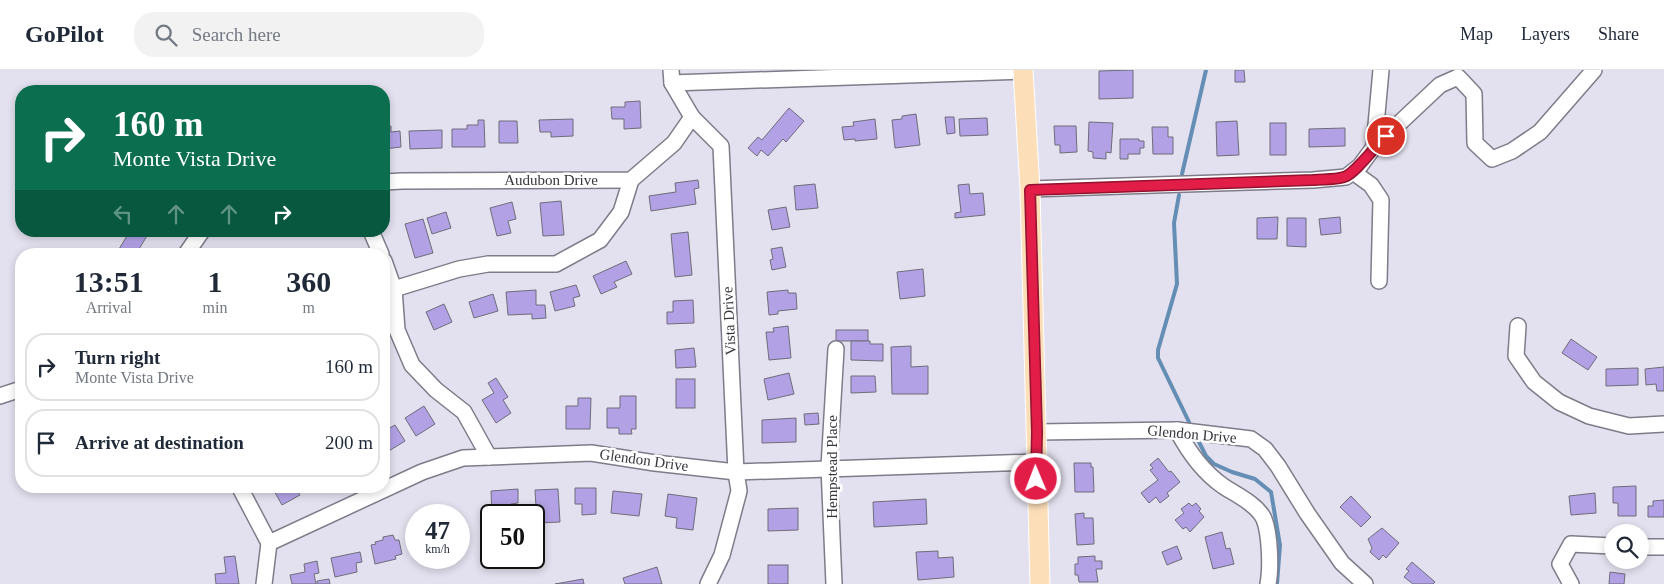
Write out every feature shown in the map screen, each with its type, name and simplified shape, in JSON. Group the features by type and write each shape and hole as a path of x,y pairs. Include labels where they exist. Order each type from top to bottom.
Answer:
{"main road":[{"path":"1024,70 1030,190 1040,584"}],"street":[{"path":"672,77 1024,70"},
{"path":"1374,147 1381,70"},
{"path":"1030,190 1313,180 1346,177 1360,166 1374,147 1440,85 1458,77 1474,94 1475,143 1492,159 1512,151 1540,132 1594,70"},
{"name":"Vista Drive","path":"672,77 692,117 721,146 736,472 739,491 722,555 708,584"},
{"path":"394,289 459,270 488,264 556,264 600,240 620,212 631,180 674,143 692,117"},
{"path":"1353,172 1371,185 1381,200 1379,281"},
{"name":"Audubon Drive","path":"390,182 631,180"},
{"path":"190,248 198,237"},
{"path":"390,278 394,289 397,330 412,365 436,390 464,412 489,457"},
{"path":"1518,326 1516,356 1534,382 1559,402 1589,416 1629,426 1664,424"},
{"name":"Hempstead Place","path":"834,584 829,468 836,349"},
{"path":"0,396 15,391"},
{"path":"1177,430 1186,449 1201,466 1222,485 1245,499 1263,518 1268,542 1268,584"},
{"name":"Glendon Drive","path":"1037,432 1177,430 1251,439 1265,450 1278,466 1307,513 1342,563 1363,584"},
{"name":"Glendon Drive","path":"390,487 422,472 463,458 592,453 655,463 736,472 1036,462"},
{"path":"243,493 269,543 264,584"},
{"name":"Glendon Drive","path":"269,543 377,493"},
{"path":"1571,584 1560,564 1571,544 1604,546"},
{"path":"1649,547 1664,547"}],"building":[{"path":"1133,70 1133,98 1099,99 1099,71"},
{"path":"1235,70 1244,70 1245,82 1235,82"},
{"path":"640,101 641,128 624,129 624,119 612,119 611,107 625,107 625,102"},
{"path":"789,108 804,121 786,142 783,139 768,156 761,150 757,156 748,148 758,137 762,140"},
{"path":"916,114 920,145 895,148 892,120"},
{"path":"945,117 954,117 955,133 947,134"},
{"path":"987,118 988,135 960,136 959,119"},
{"path":"573,119 573,136 551,137 551,132 540,132 539,120"},
{"path":"875,119 877,139 844,140 842,127 854,126 853,122"},
{"path":"478,120 484,120 485,147 452,147 452,129 467,129 467,125 478,125"},
{"path":"499,121 517,121 518,143 499,143"},
{"path":"1237,121 1239,155 1217,156 1216,122"},
{"path":"1089,122 1113,123 1111,153 1106,152 1106,159 1093,158 1093,152 1088,151"},
{"path":"1270,123 1286,123 1286,155 1270,155"},
{"path":"390,126 391,132 400,131 401,147 390,148"},
{"path":"1054,126 1076,126 1077,152 1060,153 1060,145 1055,145"},
{"path":"1152,127 1168,127 1168,137 1173,137 1173,154 1153,154"},
{"path":"1345,128 1345,146 1309,147 1309,129"},
{"path":"442,130 442,148 410,149 409,131"},
{"path":"1120,139 1139,139 1139,141 1144,141 1144,148 1140,148 1140,154 1128,154 1128,159 1120,159"},
{"path":"698,180 699,188 694,189 696,204 651,211 649,196 676,192 675,183"},
{"path":"815,184 818,208 796,210 794,186"},
{"path":"969,184 970,194 983,193 985,215 955,218 955,213 961,212 958,185"},
{"path":"561,201 564,235 543,236 540,203"},
{"path":"512,202 516,219 508,221 511,233 497,236 490,208"},
{"path":"786,207 790,227 772,230 768,210"},
{"path":"446,212 451,228 432,234 427,218"},
{"path":"1278,217 1277,239 1257,239 1257,218"},
{"path":"1340,217 1341,233 1321,235 1319,219"},
{"path":"1287,218 1306,218 1306,247 1287,246"},
{"path":"423,219 433,253 415,258 405,224"},
{"path":"688,232 692,275 675,277 671,234"},
{"path":"126,237 146,237 140,248 120,248"},
{"path":"782,247 786,267 772,270 770,260 773,259 771,249"},
{"path":"626,261 632,274 614,282 617,287 601,294 593,276"},
{"path":"923,269 925,296 900,299 897,272"},
{"path":"576,285 580,296 573,298 575,306 555,311 550,292"},
{"path":"536,290 536,305 545,305 546,318 532,319 532,314 508,315 506,292"},
{"path":"788,290 788,293 796,293 797,309 778,311 778,314 769,315 767,292"},
{"path":"493,294 498,311 474,318 469,302"},
{"path":"693,300 694,323 667,324 667,312 673,312 673,301"},
{"path":"444,304 452,322 434,330 426,312"},
{"path":"788,326 791,358 769,360 766,332 774,332 773,328"},
{"path":"836,330 868,330 868,341 836,341"},
{"path":"1571,339 1597,357 1588,370 1562,353"},
{"path":"851,341 870,341 870,344 883,344 883,361 851,360"},
{"path":"911,346 911,367 928,366 928,394 892,394 891,347"},
{"path":"694,348 696,367 676,368 675,350"},
{"path":"1664,367 1664,391 1657,391 1656,384 1646,385 1645,369"},
{"path":"1638,368 1638,385 1606,386 1606,369"},
{"path":"789,373 794,394 768,400 764,379"},
{"path":"851,376 875,376 876,392 851,393"},
{"path":"496,378 508,397 503,400 511,413 496,423 482,400 494,393 488,383"},
{"path":"676,379 695,379 695,408 676,408"},
{"path":"620,396 636,396 636,429 631,429 632,434 619,434 619,428 607,428 607,408 620,408"},
{"path":"578,398 591,398 590,429 566,429 566,406 578,406"},
{"path":"424,406 435,424 416,436 405,418"},
{"path":"818,413 819,424 805,425 804,414"},
{"path":"796,418 796,442 762,443 762,420"},
{"path":"395,425 405,441 390,450 390,428"},
{"path":"1158,458 1180,482 1167,493 1169,496 1160,503 1156,497 1149,503 1141,493 1158,480 1150,470 1153,468 1150,465"},
{"path":"1074,463 1091,463 1091,467 1093,467 1094,492 1075,492"},
{"path":"1636,486 1636,516 1618,516 1618,503 1613,503 1613,487"},
{"path":"575,488 596,488 596,514 582,515 582,504 575,504"},
{"path":"518,489 518,503 492,504 491,491"},
{"path":"558,489 560,522 545,523 545,504 536,504 535,490"},
{"path":"613,491 642,494 639,516 611,513"},
{"path":"275,493 299,493 300,495 282,505"},
{"path":"1595,493 1596,513 1571,515 1569,496"},
{"path":"668,494 697,498 693,530 676,528 677,518 665,516"},
{"path":"1351,496 1371,517 1361,527 1340,507"},
{"path":"926,499 927,524 874,527 873,502"},
{"path":"1664,500 1664,517 1648,517 1648,506 1653,506 1653,501"},
{"path":"1189,503 1192,506 1196,503 1204,517 1190,532 1186,527 1183,529 1175,520 1184,513 1181,509"},
{"path":"798,508 798,530 768,531 768,509"},
{"path":"1084,513 1084,518 1093,518 1094,544 1077,545 1075,514"},
{"path":"1382,528 1399,543 1386,558 1383,555 1379,560 1370,552 1372,548 1368,539"},
{"path":"1222,532 1226,549 1230,548 1234,564 1213,569 1205,537"},
{"path":"393,535 395,540 399,540 402,554 395,556 396,559 375,564 371,545 383,540 383,537"},
{"path":"1177,546 1182,559 1167,565 1162,552"},
{"path":"938,551 938,558 953,557 954,577 918,580 916,552"},
{"path":"360,552 362,562 356,563 357,572 335,577 331,558"},
{"path":"235,556 239,584 216,584 215,574 226,573 224,557"},
{"path":"1095,556 1095,561 1102,561 1102,569 1096,569 1098,582 1079,582 1078,575 1075,575 1075,564 1078,564 1078,557"},
{"path":"317,561 319,573 314,574 316,584 292,584 290,575 305,572 304,564"},
{"path":"1412,562 1435,582 1433,584 1413,584 1404,577 1409,571 1406,569"},
{"path":"768,565 788,565 788,584 768,584"},
{"path":"657,567 662,584 625,584 623,578"},
{"path":"1610,572 1625,574 1624,584 1609,584"},
{"path":"329,579 330,584 317,584 317,581"},
{"path":"583,579 584,584 555,584"}],"waterway":[{"path":"1182,174 1206,70"},
{"path":"1179,195 1174,223 1177,284 1158,350 1158,358 1189,422"},
{"path":"1199,442 1206,456 1214,464 1255,479 1271,492 1280,545 1277,584"}],"route":[{"path":"1036,479 1037,432 1030,190 1313,180 1346,177 1360,166 1374,147 1386,136"}]}
